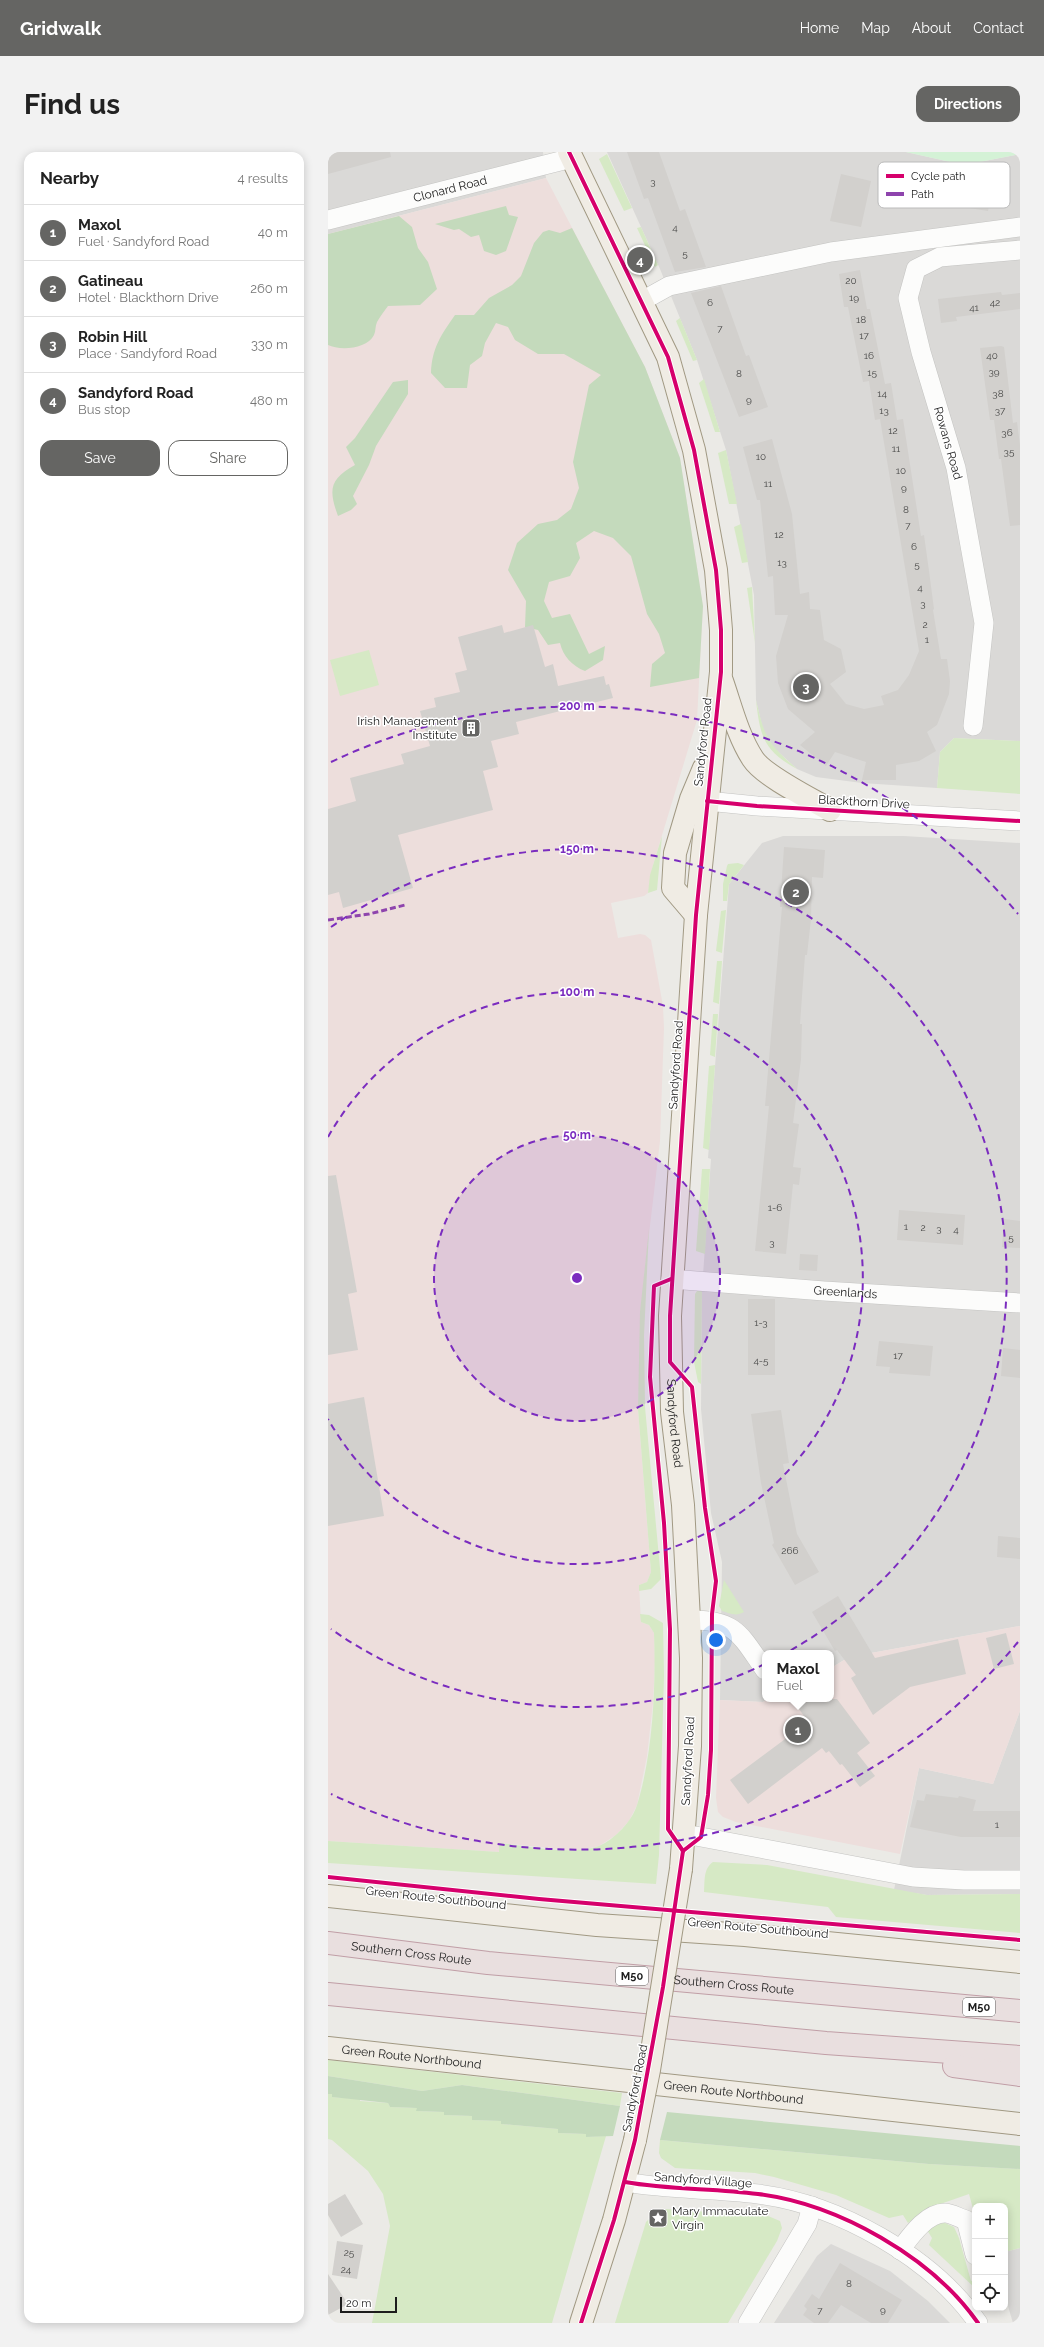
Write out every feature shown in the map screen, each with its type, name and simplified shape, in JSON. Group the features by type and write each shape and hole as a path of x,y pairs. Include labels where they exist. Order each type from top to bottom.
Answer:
{"highway":[{"name":"Southern Cross Route","path":"328,1943 488,1963 1020,2011"},
{"path":"328,1994 826,2043 1020,2057"},
{"path":"826,2043 890,2058 1020,2075"}],"main road":[{"name":"Sandyford Road","path":"570,155 668,357 694,450 716,570 721,630 720,677 696,915 671,1279 670,1362 672,1404 683,1505 690,1620 690,1746 685,1834 681,1869 649,2070 635,2140 625,2182 582,2323"},
{"path":"720,677 741,733 754,760 780,782 830,810"},
{"name":"Sandyford Road","path":"696,915 673,888 675,853 690,799 712,750"},
{"name":"Green Route Southbound","path":"328,1896 597,1925 745,1936 1020,1962"},
{"name":"Green Route Northbound","path":"328,2048 1020,2124"}],"street":[{"name":"Clonard Road","path":"328,220 570,155"},
{"path":"642,301 669,286 831,252 1020,227"},
{"name":"Rowans Road","path":"973,726 984,623 956,468 921,352 908,298 916,269 940,257 1020,250"},
{"name":"Blackthorn Drive","path":"707,801 1020,821"},
{"name":"Greenlands","path":"671,1279 824,1291 1020,1303"},
{"path":"690,1620 720,1621 737,1631 762,1666"},
{"path":"685,1834 874,1871 913,1877 964,1880 1020,1880"},
{"name":"Sandyford Village","path":"625,2182 669,2189 720,2190 759,2194 812,2206 871,2231 929,2270 978,2323"},
{"path":"748,2323 807,2224 812,2206"},
{"path":"900,2250 915,2230 934,2215 945,2213 966,2220 972,2243"}],"shaded area":[{"path":"328,152 543,152 546,178 328,234"},
{"path":"607,152 906,152 951,162 878,162 878,208 1010,208 1010,162 979,162 1020,154 1020,741 954,738 940,752 937,788 862,783 816,777 797,769 774,748 763,730 756,700 754,595 726,450 697,360 660,269"},
{"path":"546,178 645,367 680,458 703,606 697,720 653,865 648,893 644,896 611,903 618,938 640,934 645,935 651,940 663,1006 664,1028 660,1141 645,1268 638,1410 651,1572 647,1582 639,1585 641,1622 649,1625 654,1633 655,1662 653,1703 647,1756 637,1805 629,1821 616,1835 599,1846 578,1851 500,1843 499,1852 328,1841 328,234"},
{"path":"783,836 904,836 1020,843 1020,1626 849,1657 834,1666 834,1650 762,1650 762,1702 720,1700 722,1562 711,1513 701,1409 702,1290 711,1159 708,1158 729,884 762,843"},
{"path":"1020,1626 1020,1711 993,1784 919,1768 900,1854 736,1822 723,1817 718,1812 716,1798 720,1700 762,1702 834,1702 834,1666 849,1657"},
{"path":"1020,1711 1020,1894 927,1895 894,1890 919,1768 993,1784"},
{"path":"831,2244 890,2271 928,2301 950,2323 774,2323 817,2256"},
{"path":"1020,2248 1020,2323 1013,2323 1008,2306 1008,2251"}],"green space":[{"path":"906,152 1020,152 1020,154 979,162 951,162"},
{"path":"607,154 632,208 624,211 599,159"},
{"path":"506,206 509,215 518,217 506,251 496,255 484,251 479,235 471,237 459,229 454,230 435,224"},
{"path":"399,216 412,227 418,248 428,262 437,289 420,305 388,306 377,322 374,335 371,340 366,343 353,348 339,348 328,345 328,234"},
{"path":"641,227 658,265 655,267 637,228"},
{"path":"572,228 645,367 680,458 703,606 699,678 650,687 652,664 665,653 659,634 647,614 631,556 613,538 594,531 576,543 580,558 570,576 549,582 544,601 552,618 570,614 589,654 605,646 603,660 585,671 569,660 563,652 560,643 548,645 538,630 525,627 526,601 508,570 517,543 538,524 557,520 571,509 579,488 573,462 589,385 601,375 564,354 538,354 515,340 508,327 496,323 485,343 482,356 470,365 467,388 445,388 431,373 435,349 445,329 455,315 474,315 489,298 512,285 521,276 534,243 543,232 549,230 560,233"},
{"path":"680,318 697,360 693,361 676,321"},
{"path":"704,379 720,432 715,432 699,383"},
{"path":"408,380 408,394 376,446 369,465 353,496 357,504 351,510 338,516 333,499 333,486 340,475 355,465 346,447 355,438 393,382"},
{"path":"726,450 737,504 729,504 718,453"},
{"path":"741,524 748,562 742,563 734,527"},
{"path":"752,587 755,643 747,588"},
{"path":"369,650 379,685 340,696 330,660"},
{"path":"756,700 762,724 769,739 780,753 797,769 777,756 766,742 759,724"},
{"path":"954,738 1020,741 1020,794 937,788 940,752"},
{"path":"662,836 657,890 648,893 650,875"},
{"path":"738,863 744,865 729,884 727,901 723,901 723,884 727,866 728,864"},
{"path":"726,910 722,953 716,951 721,911"},
{"path":"717,961 722,961 719,1004 713,1002"},
{"path":"713,1014 718,1014 715,1057 710,1055"},
{"path":"715,1065 709,1150 703,1148 709,1066"},
{"path":"702,1169 710,1169 705,1254 696,1251"},
{"path":"649,1229 644,1336 645,1407 661,1579 651,1589 639,1591 639,1585 647,1582 651,1572 638,1409 640,1312"},
{"path":"702,1290 701,1384 698,1382 694,1362 695,1294 697,1291"},
{"path":"724,1580 744,1612 730,1614 722,1611 719,1606"},
{"path":"640,1614 649,1615 663,1623 664,1675 659,1855 656,1884 328,1863 328,1841 499,1852 499,1843 550,1849 576,1850 599,1846 611,1839 622,1829 635,1811 647,1764 650,1742 654,1697 654,1633 649,1625 641,1622"},
{"path":"713,1862 767,1865 927,1895 1020,1894 1020,1933 836,1917 828,1907 704,1892 706,1872"},
{"path":"328,2060 622,2093 620,2106 462,2085 422,2091 328,2076"},
{"path":"328,2076 422,2091 462,2085 620,2106 613,2136 586,2137 586,2134 558,2133 558,2129 501,2124 501,2121 472,2120 472,2116 444,2115 444,2112 416,2111 417,2108 390,2107 388,2103 332,2097 332,2094 328,2094"},
{"path":"328,2094 332,2094 332,2097 388,2103 390,2107 417,2108 417,2111 444,2112 444,2115 472,2116 472,2120 501,2121 501,2124 558,2129 558,2133 586,2134 586,2137 606,2136 552,2323 372,2323 390,2226 383,2194 368,2171 332,2140 328,2139"},
{"path":"667,2112 1020,2146 1020,2169 929,2164 660,2140"},
{"path":"660,2140 929,2164 1020,2169 1020,2248 1008,2251 1008,2203 972,2203 972,2205 969,2194 926,2209 908,2223 903,2215 889,2218 836,2195 774,2177 755,2173 675,2168 661,2158 659,2153"},
{"path":"666,2209 768,2216 780,2221 782,2228 777,2241 728,2323 615,2323 646,2222 652,2216"},
{"path":"945,2223 954,2227 959,2238 972,2285 929,2245 932,2238 927,2230 934,2224"}],"building":[{"path":"328,152 390,152 391,157 328,174"},
{"path":"627,152 659,152 680,211 685,209 706,267 675,272 648,198 644,199"},
{"path":"841,174 871,181 861,227 830,221"},
{"path":"969,208 989,208 988,211"},
{"path":"860,270 867,309 870,309 885,384 891,383 897,420 903,419 921,536 924,535 933,610 941,659 947,659 950,681 949,694 937,725 927,732 936,751 919,761 896,765 896,780 862,780 866,762 835,752 826,766 800,745 815,732 788,709 778,683 776,656 788,615 775,615 773,576 768,577 760,500 757,500 743,447 772,439 792,514 800,594 809,592 810,609 820,610 824,640 841,649 846,672 830,684 846,704 864,709 884,705 881,696 898,690 909,675 919,651 880,419 875,420 869,381 863,382 848,307 844,307 839,274"},
{"path":"721,286 746,356 749,355 768,407 739,417 691,293"},
{"path":"1001,292 1002,295 1020,293 1020,309 956,317 957,321 941,323 938,299"},
{"path":"1004,347 1013,423 1017,422 1020,445 1020,525 1010,526 1001,459 999,459 994,420 990,420 980,348"},
{"name":"Irish Management Institute","path":"502,625 504,633 533,625 545,667 553,664 558,686 604,676 606,685 609,684 613,698 516,722 519,734 491,741 498,767 483,771 493,810 398,835 413,888 343,908 339,892 328,895 328,809 356,801 350,778 404,764 401,754 430,746 420,711 436,707 434,698 460,692 455,673 467,670 458,637"},
{"path":"784,847 825,850 823,878 812,877 811,919 807,955 805,955 800,1024 802,1024 801,1059 793,1123 799,1124 793,1167 801,1168 799,1185 793,1184 786,1254 755,1251 769,1106 765,1106 782,907 780,907"},
{"path":"336,1175 357,1292 348,1294 358,1350 328,1355 328,1176"},
{"path":"899,1210 965,1215 963,1245 897,1240"},
{"path":"1004,1219 1020,1221 1020,1248 1002,1247"},
{"path":"800,1254 818,1255 817,1271 799,1270"},
{"path":"748,1299 775,1299 775,1375 748,1375"},
{"path":"879,1341 933,1346 930,1376 889,1373 890,1367 876,1366"},
{"path":"1003,1348 1020,1350 1020,1378 1001,1376"},
{"path":"364,1397 384,1516 328,1526 328,1404"},
{"path":"781,1410 789,1463 783,1464 797,1534 819,1572 795,1585 772,1545 774,1543 761,1483 751,1414"},
{"path":"998,1536 1020,1538 1020,1559 997,1557"},
{"path":"838,1596 875,1658 958,1639 966,1674 910,1687 873,1715 851,1678 856,1675 837,1650 835,1651 812,1612"},
{"path":"1006,1633 1014,1664 994,1669 986,1638"},
{"path":"834,1699 837,1699 870,1743 857,1753 875,1776 860,1787 842,1764 840,1765 829,1751 826,1753 822,1748 748,1804 730,1780 808,1722 797,1706 802,1702 834,1702"},
{"path":"926,1794 958,1798 959,1796 976,1800 973,1811 1020,1811 1020,1837 961,1837 910,1827 917,1800 924,1801"},
{"path":"345,2194 363,2224 341,2237 328,2215 328,2204"},
{"path":"337,2241 363,2245 357,2279 332,2275"},
{"path":"840,2263 902,2300 888,2323 871,2323 841,2305 828,2323 814,2323 803,2315 807,2309 804,2306 812,2294 819,2299"},
{"path":"328,2274 348,2304 328,2315"}],"marked path":[{"path":"328,920 369,914 405,905"}],"cycle path":[{"path":"569,152 668,357 694,450 716,570 721,630 721,672 696,915 670,1316 670,1362 692,1387 705,1508 716,1581 712,1614 711,1750 708,1795 701,1837 683,1851"},
{"path":"707,801 757,806 1020,821"},
{"path":"671,1279 654,1286 650,1377 664,1523 670,1629 668,1829 683,1851"},
{"path":"581,2323 614,2220 635,2140 663,1987 683,1851"},
{"path":"328,1877 539,1899 1020,1940"},
{"path":"625,2182 642,2185 758,2194 789,2200 820,2209 851,2222 881,2238 909,2256 935,2276 959,2299 978,2323"}],"place":[{"name":"Sandyford Road","path":"640,260"},
{"name":"Robin Hill","path":"806,687"},
{"name":"Irish Management Institute","path":"471,728"},
{"name":"Gatineau","path":"796,892"},
{"name":"Maxol","path":"798,1730"},
{"name":"Mary Immaculate Virgin","path":"658,2218"}]}
